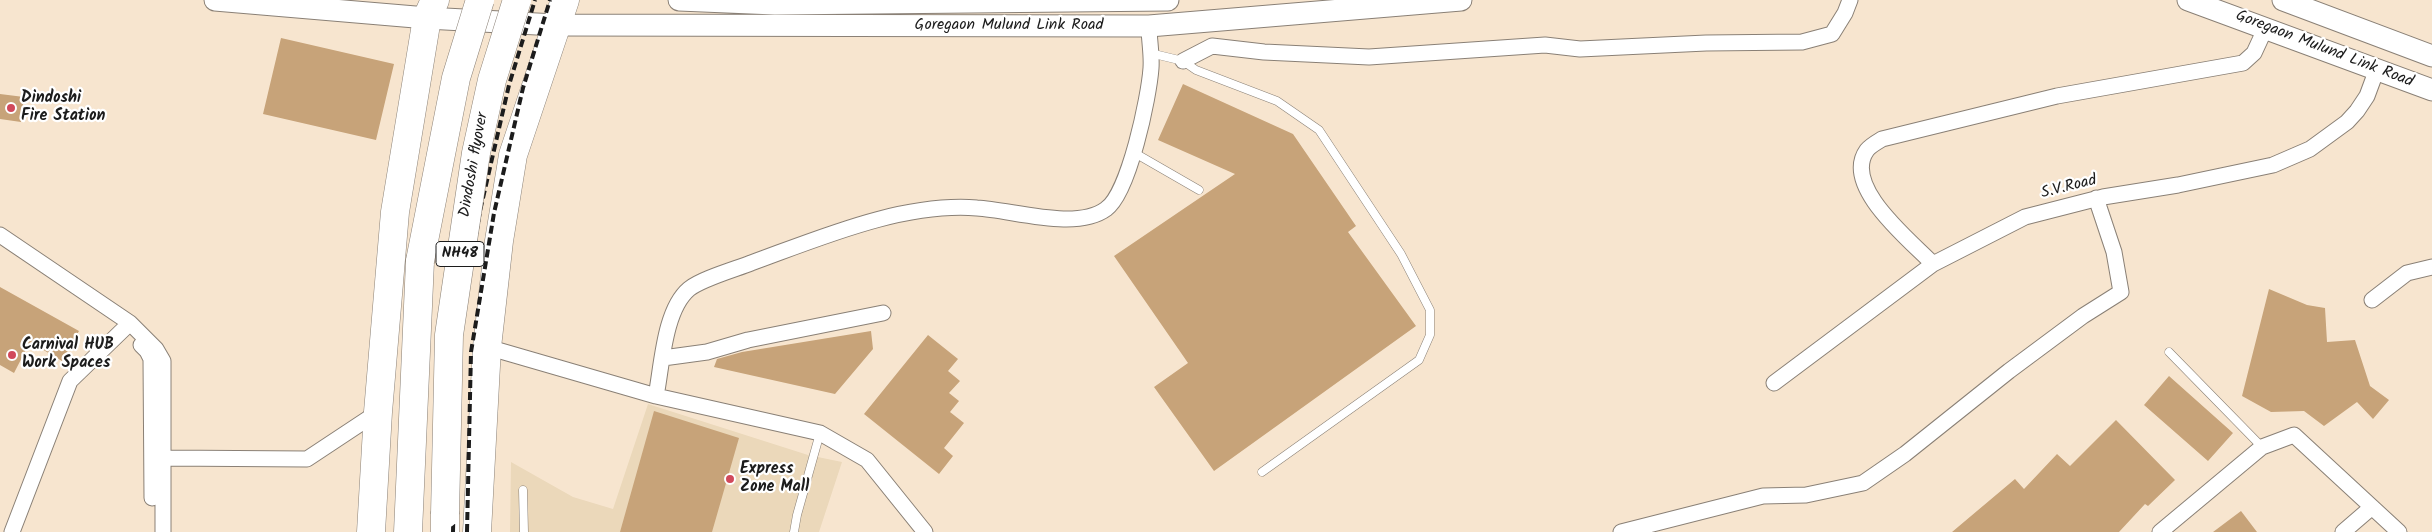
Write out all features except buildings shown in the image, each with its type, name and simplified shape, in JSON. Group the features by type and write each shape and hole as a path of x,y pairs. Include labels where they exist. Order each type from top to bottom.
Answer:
{"highway":[{"name":"NH48","path":"408,522 420,262 456,78 480,0"},
{"name":"Dindoshi flyover","path":"445,523 449,335 476,153 492,80 517,0"},
{"path":"477,532 487,348 499,241 513,155 555,25 565,0"},
{"path":"371,532 378,412 395,212 431,9"}],"main road":[{"name":"Goregaon Mulund Link Road","path":"215,0 431,9 555,25 1149,26 1461,0"},
{"name":"Goregaon Mulund Link Road","path":"679,0 775,4 1155,1"},
{"name":"Goregaon Mulund Link Road","path":"2188,0 2266,27 2432,90"},
{"name":"Goregaon Mulund Link Road","path":"2284,0 2432,56"}],"street":[{"path":"1183,61 1212,46 1264,52 1369,57 1545,45 1596,49 1706,43 1802,42 1832,34 1845,13 1850,0"},
{"path":"656,396 668,328 676,307 689,289 725,273 873,222 936,208 976,208 1070,220 1088,219 1107,209 1120,192 1133,152 1148,92 1149,26"},
{"path":"1933,264 1877,207 1863,185 1862,159 1868,149 1882,138 2057,96 2243,63 2254,53 2266,27"},
{"name":"S.V.Road","path":"1774,383 1933,264 2025,217 2096,198 2178,186 2273,165 2310,149 2347,122 2357,111 2367,96 2377,69"},
{"path":"1620,532 1763,496 1806,496 1863,483 1905,454 2009,371 2083,316 2121,292 2114,252 2096,198"},
{"path":"0,235 156,349 162,361 164,458 157,482 153,532"},
{"path":"0,246 127,326 148,351 151,360 157,482 163,532"},
{"path":"2372,300 2407,272 2432,267"},
{"path":"663,358 707,352 748,340 883,313"},
{"path":"12,532 70,381 127,326"},
{"path":"487,348 656,396 820,433 867,460 925,532"},
{"path":"164,458 307,459 378,412"},
{"path":"2160,532 2262,447 2294,435 2398,532"},
{"path":"2343,532 2372,507"}],"lane":[{"path":"1150,53 1183,61 1196,70 1276,101 1319,130 1401,254 1430,310 1430,335 1419,360 1262,472"},
{"path":"1133,152 1199,190"},
{"path":"2169,352 2262,447"},
{"path":"794,532 820,433"},
{"path":"523,490 524,532"}],"shaded area":[{"name":"Express Zone Mall","path":"648,404 808,455 842,462 819,532 510,532 511,462 573,497 613,509"}],"railway":[{"path":"453,532 457,351 480,211 509,85 535,0"},
{"path":"467,532 471,352 494,213 523,88 550,0"}],"place":[{"name":"Dindoshi Fire Station","path":"11,108"},
{"name":"Carnival HUB Work Spaces","path":"12,355"},
{"name":"Express Zone Mall","path":"730,479"}]}
